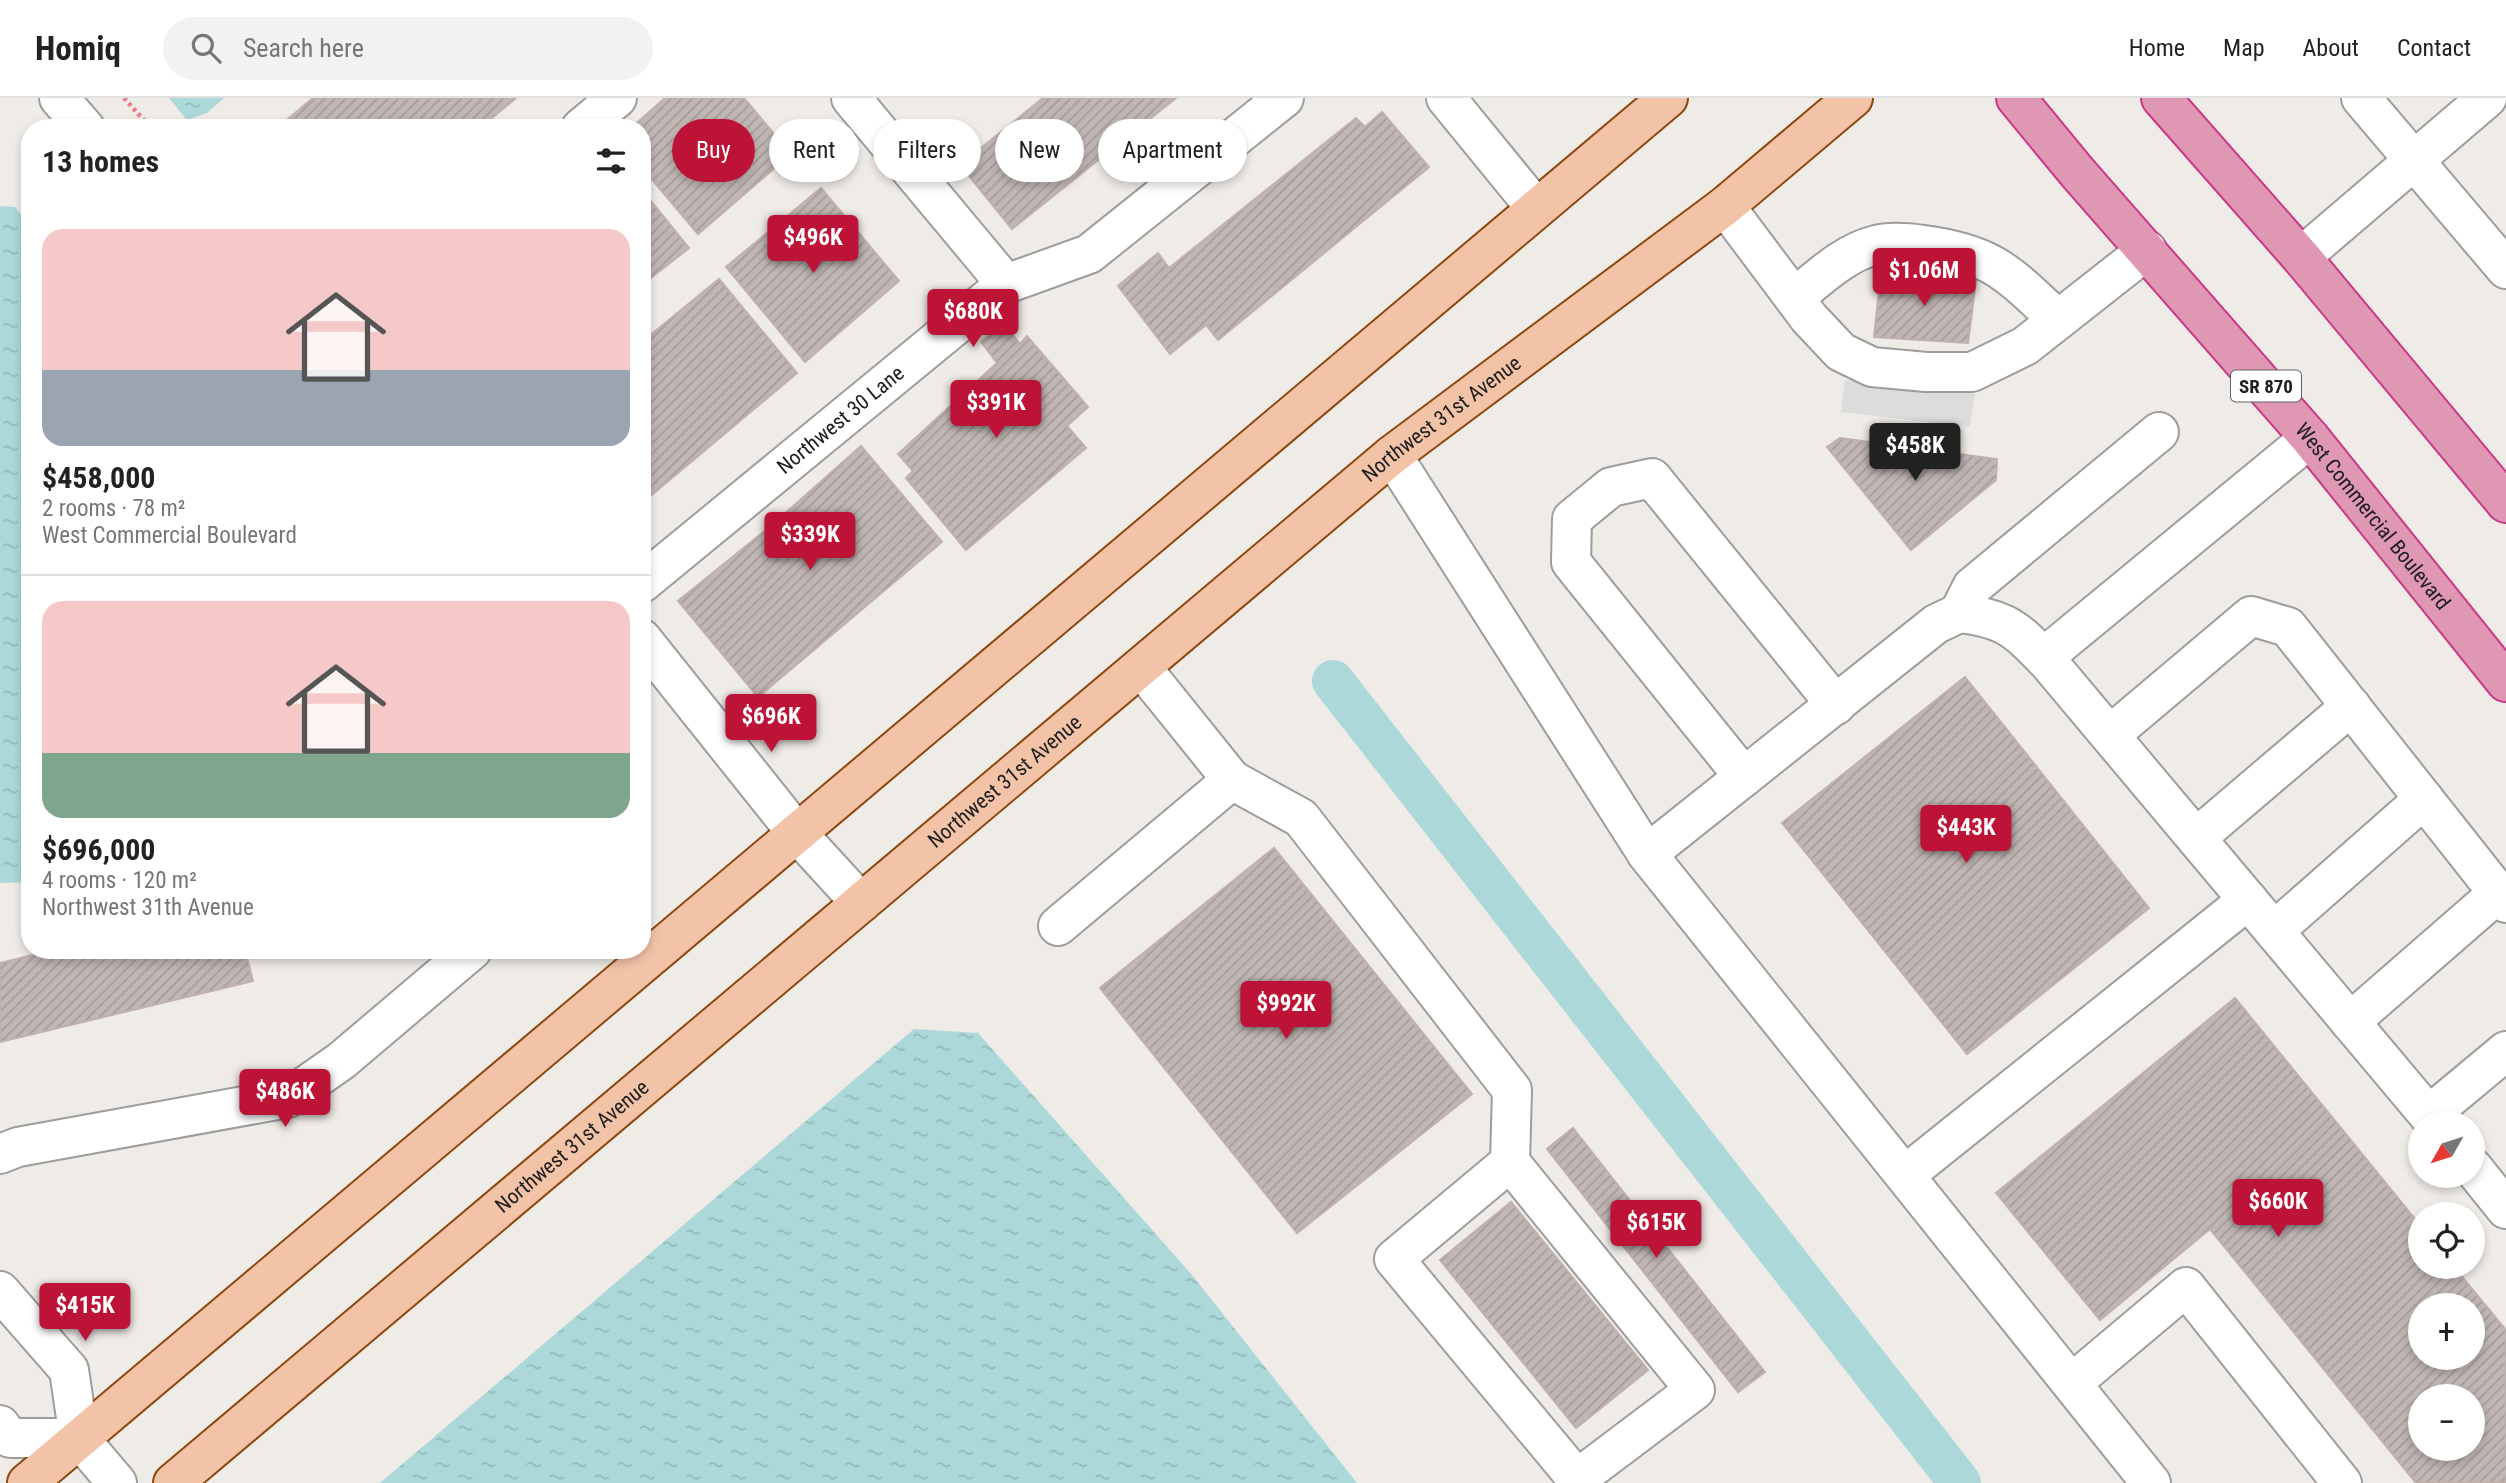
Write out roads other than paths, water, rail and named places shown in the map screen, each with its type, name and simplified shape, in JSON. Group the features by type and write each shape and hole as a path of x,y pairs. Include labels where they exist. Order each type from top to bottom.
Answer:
{"highway":[{"name":"West Commercial Boulevard","path":"2016,98 2310,438 2506,682"},
{"path":"2161,98 2301,257 2506,503"}],"main road":[{"path":"651,955 1535,207 1668,98"},
{"name":"Northwest 31st Avenue","path":"173,1483 1392,455 1725,206 1853,98"},
{"path":"27,1483 646,959"}],"street":[{"path":"59,98 77,119"},
{"path":"592,119 617,98"},
{"path":"851,98 1006,284"},
{"name":"Northwest 30 Lane","path":"651,576 1006,284 1089,254 1284,98"},
{"path":"2361,98 2506,269"},
{"path":"2301,257 2487,98"},
{"path":"1457,102 1535,207"},
{"path":"1725,206 1809,318 1841,352 1872,367 1926,372 1972,372 2025,346 2147,250"},
{"path":"1794,298 1838,262 1877,244 1913,243 1955,249 1988,260 2058,320"},
{"path":"1959,613 1972,587 2159,432"},
{"path":"2044,657 2310,438"},
{"path":"1392,455 1647,854 2151,1483"},
{"path":"1744,776 1571,562 1572,519 1611,487 1652,478 1836,705"},
{"path":"1647,854 1936,624 1959,613 1989,617 2012,626 2044,657 2425,1111"},
{"path":"2110,736 2251,616 2288,627 2502,898 2350,1021"},
{"path":"651,650 796,832 861,903"},
{"path":"1141,667 1232,780 1301,818 1512,1090 1510,1162 1695,1390 1577,1479 1394,1259 1510,1162"},
{"path":"2196,838 2351,706"},
{"path":"1058,926 1232,780"},
{"path":"2273,930 2424,799"},
{"path":"1905,1175 2248,900"},
{"path":"0,1154 18,1147 288,1098 341,1061 461,959"},
{"path":"2441,1111 2506,1051"},
{"path":"2071,1384 2186,1287 2342,1483"},
{"path":"0,1291 69,1370 79,1438 117,1483"},
{"path":"0,1425 10,1438 79,1438"}],"water":[{"path":"169,98 224,98 207,113 186,119"},
{"path":"0,206 15,207 21,215 21,882 0,883"},
{"path":"914,1029 978,1033 1192,1275 1357,1483 380,1483"}],"waterway":[{"path":"1333,681 1960,1483"}]}
